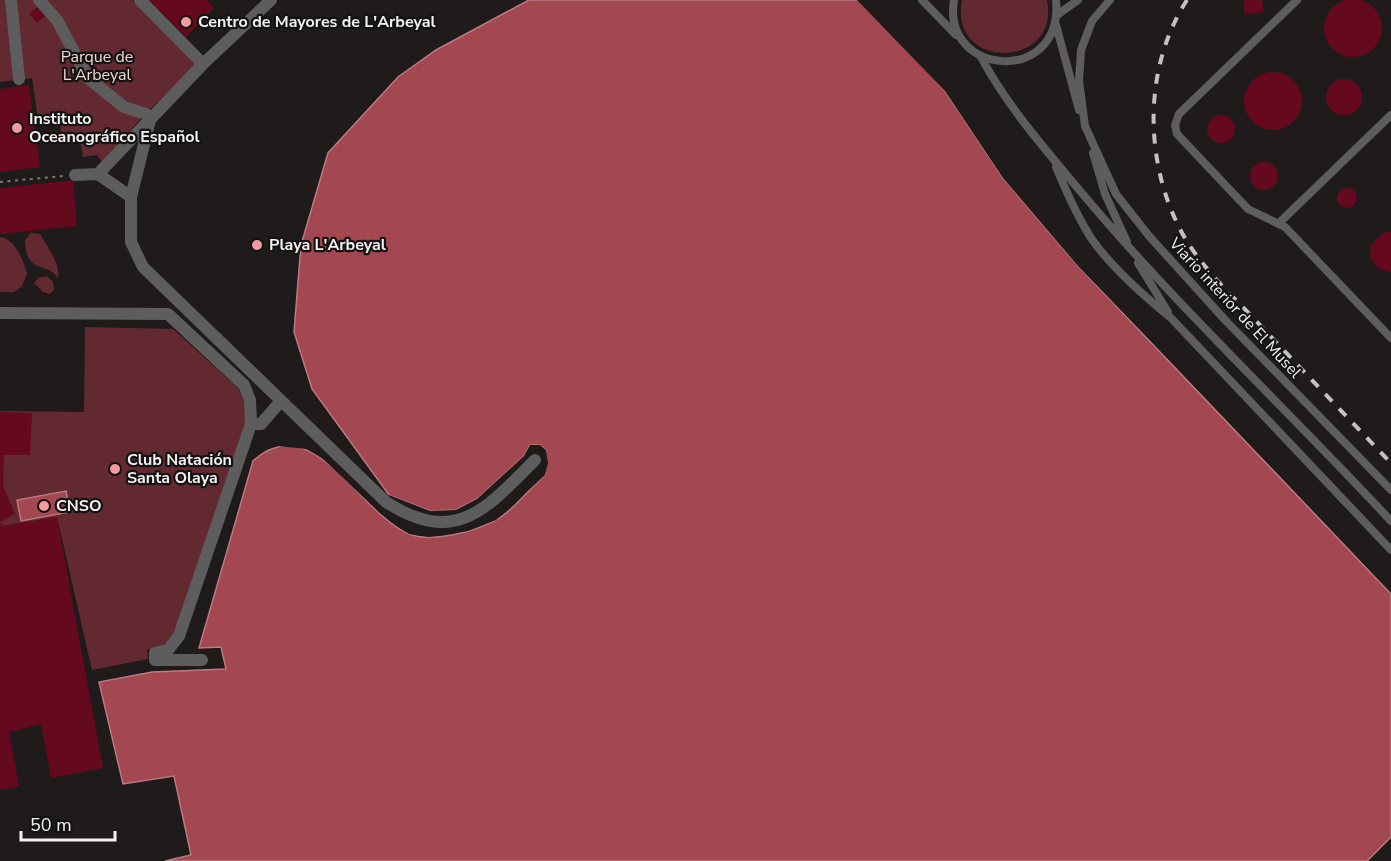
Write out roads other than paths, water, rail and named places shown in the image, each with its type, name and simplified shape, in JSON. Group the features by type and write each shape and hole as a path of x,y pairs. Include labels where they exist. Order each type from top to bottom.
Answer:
{"street":[{"path":"11,0 19,79"},
{"path":"39,0 57,20 88,78 124,107 146,114 150,120 131,197 131,242 143,267 280,402 386,502 409,517 440,523 467,518 489,506 535,460"},
{"path":"140,0 203,64"},
{"path":"99,174 203,64 271,0"},
{"path":"75,175 99,174 131,197"},
{"path":"0,313 168,314 180,303"},
{"path":"168,314 244,385 250,400 251,423 179,636 168,650 155,653 155,660 202,660"},
{"path":"251,423 261,424 280,402"}],"lane":[{"path":"922,0 965,44 981,57 998,62 1016,62 1034,54 1048,41 1058,15 1056,0"},
{"path":"954,0 952,10 956,28 965,44"},
{"path":"1058,15 1078,0"},
{"name":"Viario interior de El Musel","path":"1110,0 1092,21 1080,50 1079,81 1085,126 1116,194 1149,236 1226,321 1391,490"},
{"path":"1298,0 1179,114 1175,125 1177,134 1248,209 1285,227 1391,338"},
{"name":"Viario interior de El Musel","path":"1056,25 1105,194 1130,251 1171,318"},
{"name":"Viario interior de El Musel","path":"981,57 993,80 1052,157 1130,251 1391,520"},
{"path":"1278,224 1391,116"},
{"name":"Viario interior de El Musel","path":"1052,157 1070,200 1093,240 1146,298 1171,318 1391,550"}],"railway":[{"path":"1187,0 1162,55 1156,85 1155,145 1160,175 1169,204 1181,231 1207,269 1391,463"}],"place":[{"name":"Centro de Mayores de L'Arbeyal","path":"186,22"},
{"name":"Instituto Oceanográfico Español","path":"17,128"},
{"name":"Playa L'Arbeyal","path":"257,245"},
{"name":"Club Natación Santa Olaya","path":"115,469"},
{"name":"CNSO","path":"44,506"}],"park label":[{"name":"Parque de L'Arbeyal","path":"97,66"}]}
